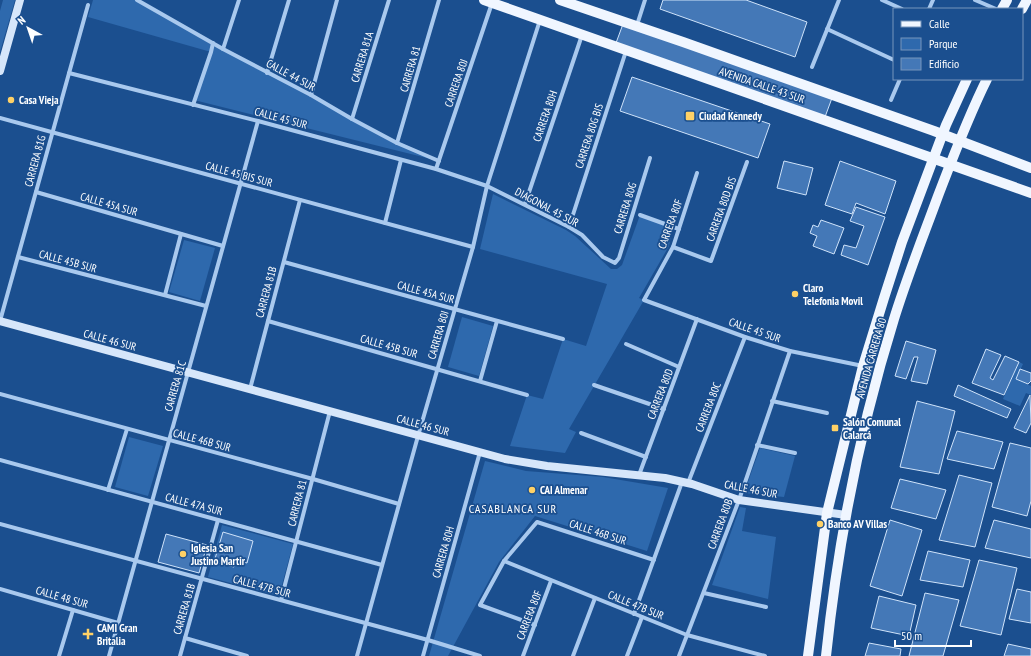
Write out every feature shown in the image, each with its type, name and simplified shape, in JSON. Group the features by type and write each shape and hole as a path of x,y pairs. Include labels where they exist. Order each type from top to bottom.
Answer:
{"main road":[{"name":"AVENIDA CALLE 43 SUR","path":"560,0 942,134 1031,168"},
{"name":"AVENIDA CALLE 43 SUR","path":"488,1 1031,193"},
{"name":"AVENIDA CARRERA 80","path":"808,656 827,513 863,366 902,242 942,134 967,80"},
{"name":"AVENIDA CARRERA 80","path":"826,656 835,584 846,515 866,422 886,348 911,270 970,114 987,80"}],"street":[{"path":"0,71 20,0"},
{"name":"CALLE 44 SUR","path":"138,0 212,43 311,95 352,119 439,162"},
{"path":"223,49 239,0"},
{"path":"267,73 289,0"},
{"path":"311,95 338,0"},
{"name":"CARRERA 81A","path":"352,119 389,0"},
{"name":"CARRERA 81","path":"397,142 439,0"},
{"path":"637,26 645,0"},
{"path":"812,67 839,0"},
{"path":"882,0 900,8"},
{"path":"975,0 994,8"},
{"name":"CARRERA 80J","path":"436,169 488,1"},
{"name":"CARRERA 81G","path":"0,321 88,5"},
{"name":"CARRERA 80I","path":"357,656 418,436 473,247 487,186 540,19"},
{"path":"828,29 893,60"},
{"name":"CARRERA 80H","path":"525,204 582,35"},
{"path":"193,105 211,52 212,43"},
{"name":"CARRERA 80G BIS","path":"569,227 626,50"},
{"name":"CALLE 45 SUR","path":"69,73 258,121 436,169 487,186"},
{"path":"891,100 900,80"},
{"name":"CALLE 45 BIS SUR","path":"0,118 473,247"},
{"name":"CARRERA 81C","path":"109,656 258,121"},
{"name":"CARRERA 80G","path":"615,263 619,258 650,158"},
{"path":"385,223 401,160"},
{"name":"CARRERA 80D BIS","path":"673,247 711,261 748,162"},
{"name":"CARRERA 80F","path":"644,300 673,247 697,174"},
{"name":"DIAGONAL 45 SUR","path":"487,186 569,227 582,235 603,257 615,263"},
{"name":"CALLE 45A SUR","path":"36,192 223,246"},
{"name":"CARRERA 81B","path":"250,389 300,200"},
{"path":"640,215 678,229"},
{"path":"165,295 181,234"},
{"name":"CALLE 45B SUR","path":"18,257 206,306"},
{"name":"CALLE 45A SUR","path":"284,262 563,339"},
{"name":"CALLE 45 SUR","path":"644,300 745,337 790,351 863,366"},
{"name":"CARRERA 80D","path":"639,474 697,319"},
{"name":"CALLE 45B SUR","path":"268,320 527,395"},
{"name":"CALLE 46 SUR","path":"0,321 505,459 548,466 639,474 685,482 739,500 846,515"},
{"path":"480,381 497,321"},
{"name":"CARRERA 80C","path":"634,614 685,482 745,337"},
{"path":"626,344 679,367"},
{"name":"CARRERA 80B","path":"679,656 739,500 790,351"},
{"path":"594,385 664,409"},
{"name":"CALLE 46B SUR","path":"0,394 313,479 399,504"},
{"path":"772,401 827,412"},
{"name":"CARRERA 81","path":"281,600 330,410"},
{"path":"108,490 127,428"},
{"path":"581,433 646,457"},
{"path":"757,444 795,453"},
{"name":"CARRERA 80H","path":"423,656 480,452"},
{"name":"CALLE 47A SUR","path":"0,460 297,541 382,566"},
{"name":"CARRERA 81B","path":"180,656 218,520"},
{"name":"CALLE 46B SUR","path":"504,561 537,522 654,560"},
{"name":"CALLE 47B SUR","path":"0,524 428,640"},
{"path":"504,561 480,605 535,625"},
{"name":"CALLE 47B SUR","path":"504,561 686,635 765,656"},
{"name":"CARRERA 80F","path":"523,656 551,581"},
{"name":"CALLE 48 SUR","path":"0,589 118,623"},
{"path":"704,593 766,607"},
{"path":"573,656 595,598"},
{"path":"60,656 74,610"},
{"path":"627,656 642,617"},
{"path":"185,638 247,656"},
{"path":"428,640 480,656"}],"green space":[{"path":"3,0 15,0 0,52 0,11"},
{"path":"93,0 137,0 352,119 439,161 194,100 211,52 88,17"},
{"path":"493,194 566,230 575,236 611,269 617,269 622,265 640,215 673,227 669,246 639,298 644,300 569,429 576,432 565,453 510,446 527,395 543,399 563,339 586,346 607,284 480,249"},
{"path":"184,240 215,248 200,301 169,292"},
{"path":"462,317 493,326 479,376 448,367"},
{"path":"1019,362 1023,364 1016,379 1031,386 1031,395 1026,393 1020,406 1003,399"},
{"path":"129,437 163,446 148,496 115,487"},
{"path":"760,448 795,456 784,497 744,493"},
{"path":"485,461 526,471 603,477 668,488 647,551 535,516 499,562 448,656 429,656"},
{"path":"740,507 746,508 742,531 776,537 768,599 712,585"},
{"path":"222,525 293,544 279,596 208,577"}],"building":[{"path":"663,0 746,0 807,22 795,57 660,9"},
{"name":"Ciudad Kennedy","path":"623,24 832,98 825,117 616,43"},
{"name":"Ciudad Kennedy","path":"632,77 770,124 758,158 620,111"},
{"path":"784,161 813,168 806,195 777,188"},
{"path":"840,161 896,181 885,214 856,203 852,214 825,205"},
{"path":"856,207 885,217 868,265 841,255 844,245 856,248 864,226 850,221"},
{"path":"821,220 844,228 834,254 813,246 817,236 810,233 813,225 818,227"},
{"path":"906,341 936,350 927,384 911,381 918,357 914,357 906,379 895,376"},
{"path":"986,349 1001,355 990,378 993,380 1005,356 1019,362 1004,395 972,383"},
{"path":"1020,369 1031,373 1031,381 1028,384 1016,379"},
{"path":"958,385 1011,409 1007,418 954,396"},
{"path":"1030,395 1031,423 1026,433 1014,428"},
{"path":"917,401 955,411 939,474 900,467"},
{"path":"957,431 1003,442 994,469 947,459"},
{"path":"1010,443 1031,448 1031,501 1027,516 992,507"},
{"path":"959,475 992,483 975,547 939,540"},
{"path":"900,479 946,490 936,519 891,508"},
{"path":"890,520 922,530 902,596 870,586"},
{"path":"994,520 1031,529 1031,558 985,548"},
{"path":"223,532 253,541 247,563 236,560 234,567 214,562"},
{"name":"Iglesia San Justino Martir","path":"166,534 207,545 199,573 158,562"},
{"path":"928,551 970,560 963,587 920,580"},
{"path":"979,560 1017,568 1001,635 960,626"},
{"path":"1017,589 1031,592 1031,623 1009,619"},
{"path":"925,593 959,600 943,656 909,656"},
{"path":"879,596 916,605 909,636 871,628"},
{"path":"869,643 901,649 900,656 865,656"},
{"path":"1008,644 1031,649 1031,656 1004,656"}],"place":[{"name":"Casa Vieja","path":"11,100"},
{"name":"Ciudad Kennedy","path":"690,116"},
{"name":"Claro Telefonia Movil","path":"795,294"},
{"name":"Salón Comunal Calarcá","path":"835,428"},
{"name":"CAI Almenar","path":"532,490"},
{"name":"Banco AV Villas","path":"820,524"},
{"name":"Iglesia San Justino Martir","path":"183,554"},
{"name":"CAMI Gran Britalia","path":"88,634"}],"district":[{"name":"CASABLANCA SUR","path":"513,508"}]}
